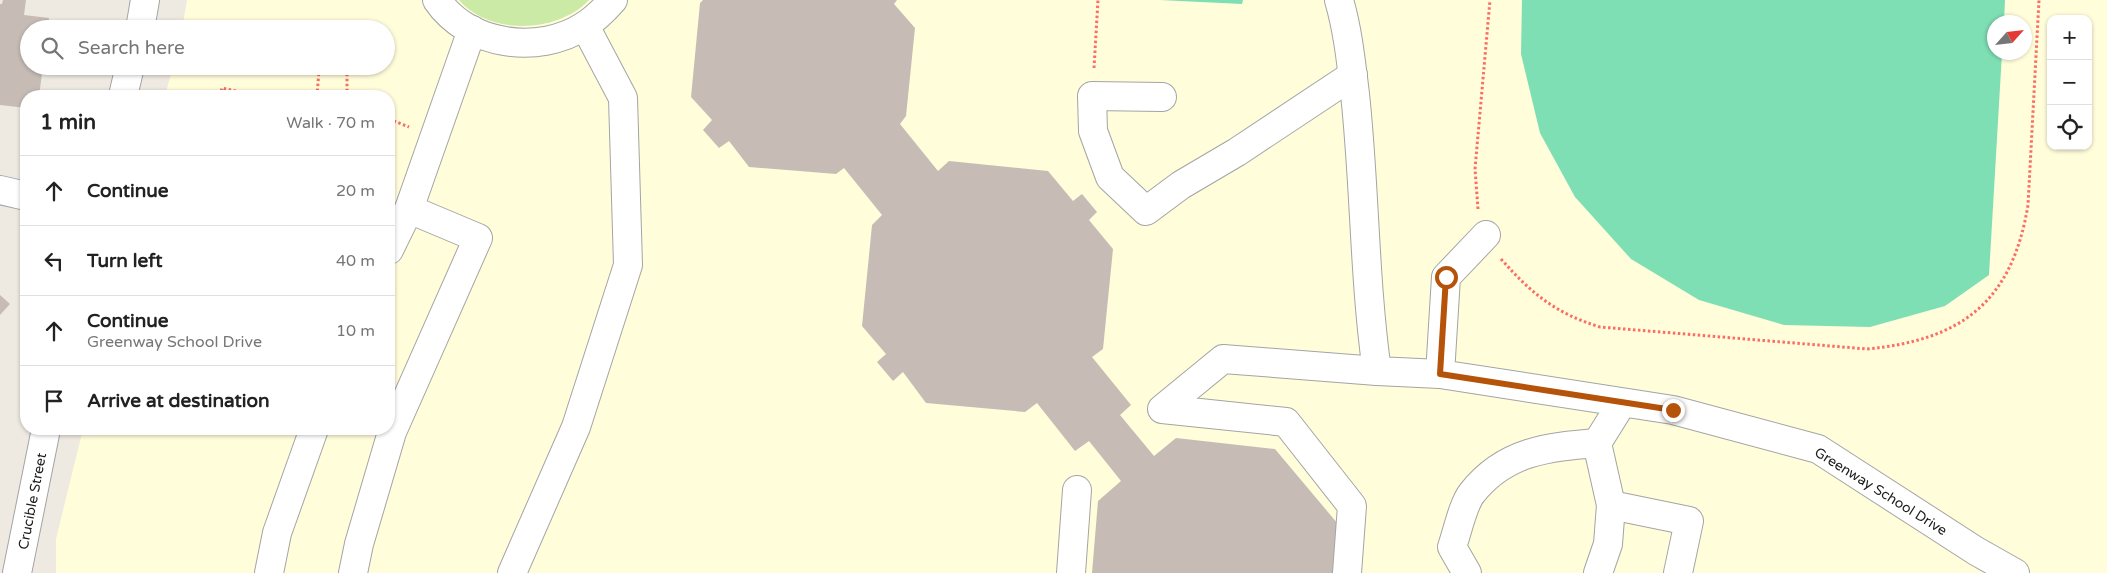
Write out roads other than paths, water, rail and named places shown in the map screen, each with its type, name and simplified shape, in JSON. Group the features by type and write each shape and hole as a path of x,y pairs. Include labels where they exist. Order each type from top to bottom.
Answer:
{"street":[{"path":"142,20 145,0"},
{"path":"437,0 443,8 472,30 499,40 529,43 557,38 585,26 613,0"},
{"path":"1339,0 1347,27 1361,146 1372,332 1378,371"},
{"path":"512,573 576,427 628,265 623,98 585,26"},
{"path":"395,238 409,209 472,30"},
{"path":"124,90 128,75"},
{"path":"1162,97 1092,96 1093,131 1110,177 1146,211 1180,185 1237,152 1353,75"},
{"path":"0,190 20,195"},
{"path":"395,425 478,238 409,209"},
{"path":"1440,374 1446,277 1486,235"},
{"name":"Greenway School Drive","path":"1347,573 1352,506 1286,422 1162,409 1223,359 1440,374 1673,410 1818,449 2015,573"},
{"path":"1598,573 1608,544 1611,506 1597,443 1622,403"},
{"name":"Crucible Street","path":"17,573 45,435"},
{"path":"269,573 277,533 312,435"},
{"path":"353,573 359,544 391,435"},
{"path":"1467,573 1452,547 1471,494 1507,461 1553,446 1597,443"},
{"path":"1071,573 1077,490"},
{"path":"1611,506 1689,521 1678,573"}]}
